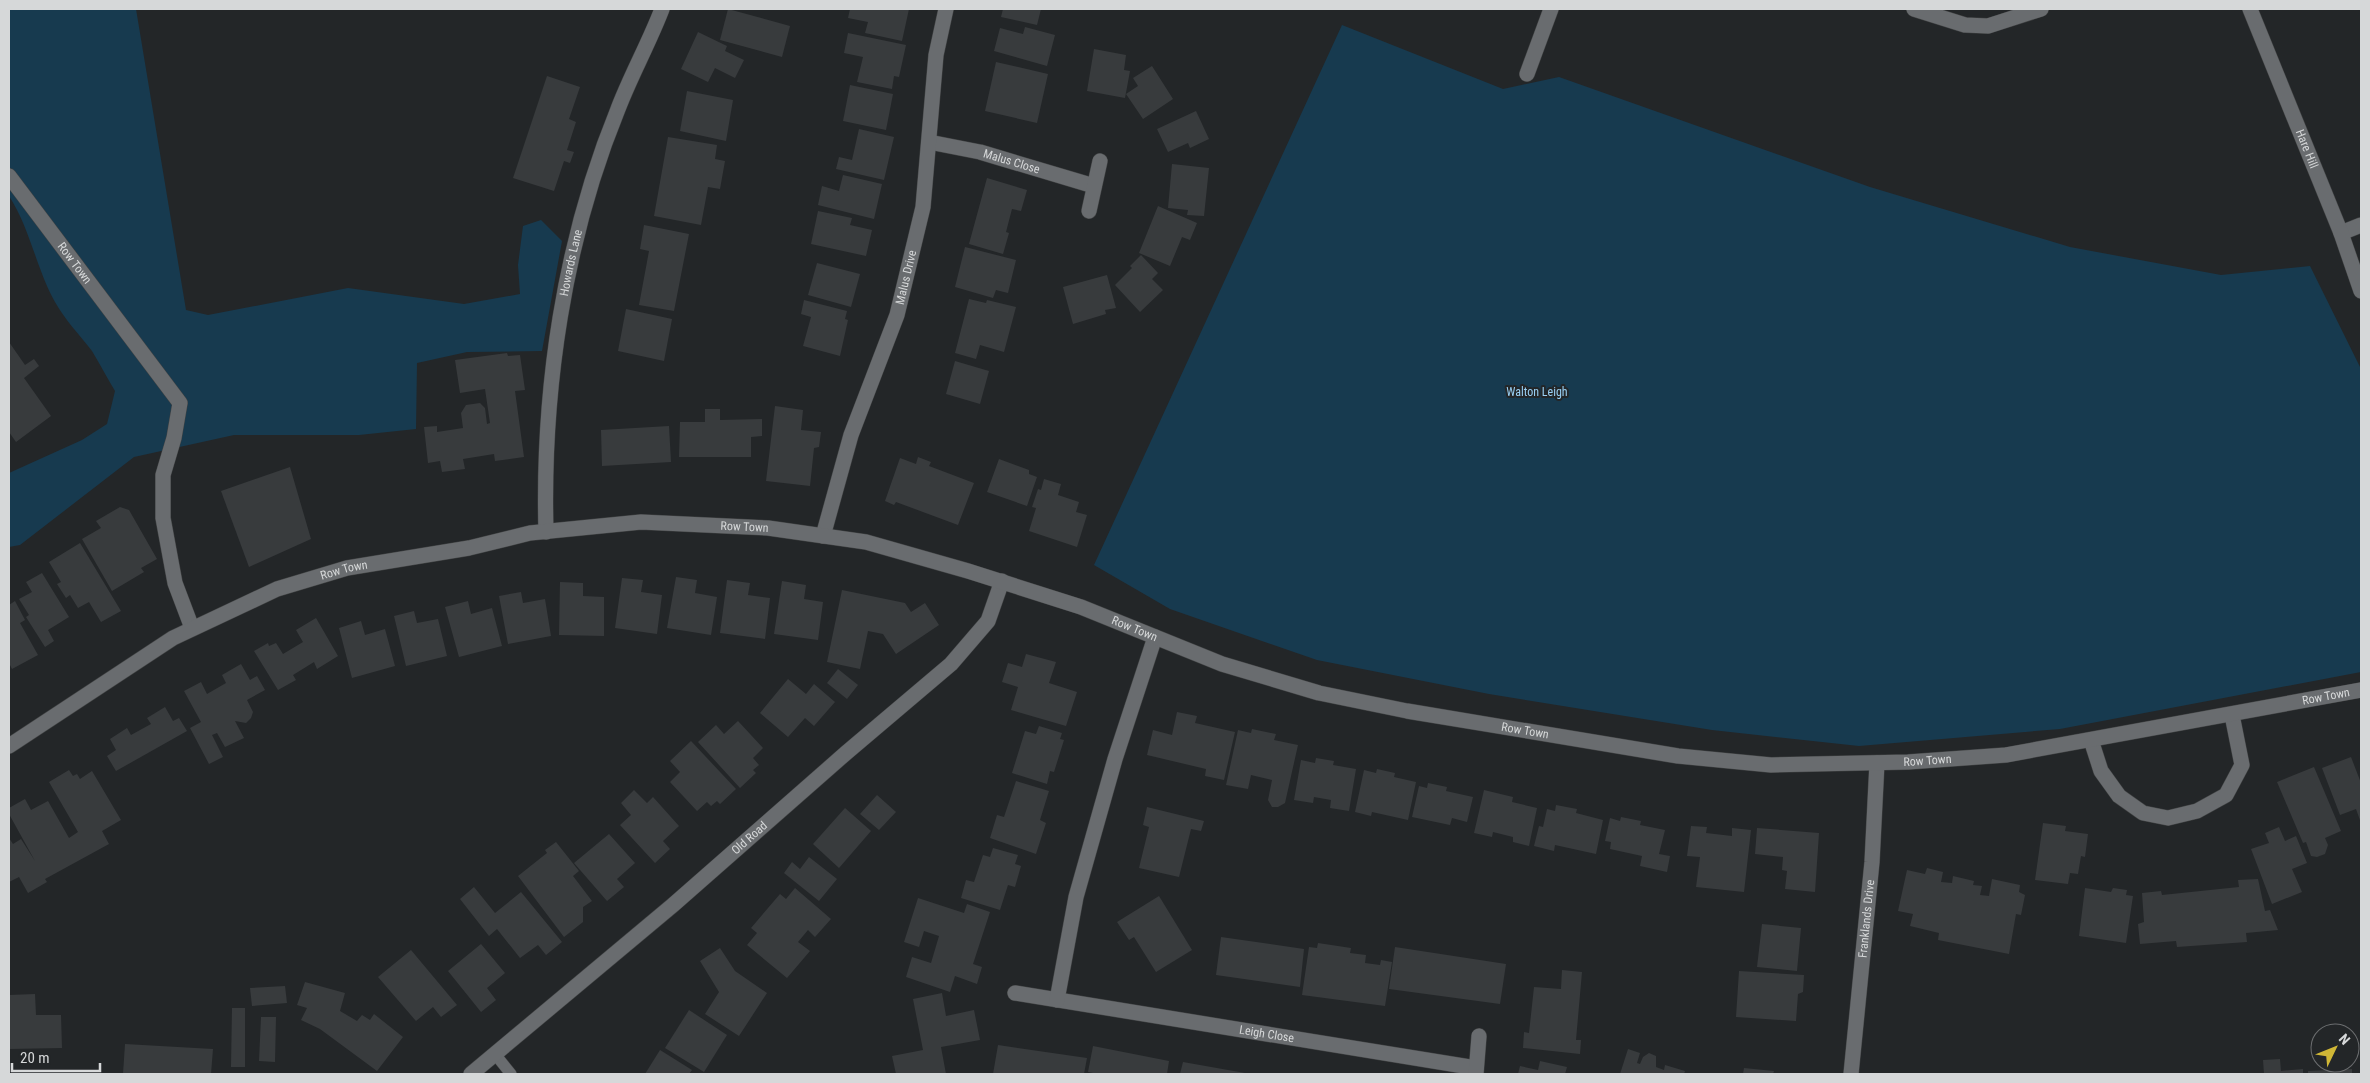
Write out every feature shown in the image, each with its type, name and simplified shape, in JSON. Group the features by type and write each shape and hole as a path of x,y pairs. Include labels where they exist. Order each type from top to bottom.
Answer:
{"street":[{"name":"Howards Lane","path":"546,532 545,495 551,399 566,286 589,192 611,128 662,9"},
{"name":"Malus Drive","path":"823,536 850,435 897,315 923,207 936,55 946,9"},
{"path":"1527,74 1552,9"},
{"path":"1914,9 1965,25 1988,26 2041,9"},
{"name":"Hare Hill","path":"2250,9 2341,233 2361,291"},
{"name":"Malus Close","path":"929,142 980,152 1094,186"},
{"path":"1089,211 1100,160"},
{"name":"Row Town","path":"9,176 180,403 174,438 163,474 163,518 175,583 192,628"},
{"path":"2341,233 2361,225"},
{"name":"Row Town","path":"9,746 173,638 277,589 347,568 470,548 530,533 641,522 768,528 866,542 1081,607 1222,664 1319,693 1407,711 1678,756 1771,764 1877,762 2006,755 2361,690"},
{"name":"Old Road","path":"471,1074 673,905 846,753 951,664 988,621 1002,582"},
{"path":"1057,1000 1079,888 1115,759 1155,637"},
{"path":"2090,740 2101,771 2119,796 2143,813 2168,818 2197,811 2226,795 2242,765 2232,715"},
{"name":"Franklands Drive","path":"1851,1074 1872,862 1877,762"},
{"name":"Leigh Close","path":"1015,993 1476,1071 1479,1036"}],"lane":[{"path":"496,1054 511,1074"}],"green space":[{"path":"9,9 136,9 186,310 208,315 348,288 464,304 520,294 518,265 523,226 541,220 562,241 542,351 467,352 417,363 416,429 359,435 234,435 134,457 20,545 9,547 9,473 82,440 107,424 115,391 92,351 55,302 48,289 22,221 9,196"},
{"name":"Walton Leigh","path":"1342,25 1503,89 1559,77 1870,187 2070,247 2221,275 2310,266 2361,369 2361,672 2060,729 1859,746 1712,730 1489,694 1317,660 1170,609 1094,565"}],"building":[{"path":"728,9 790,26 782,57 720,40"},
{"path":"850,9 909,9 902,41 865,33 868,22 848,18"},
{"path":"1003,9 1041,9 1037,25 1001,17"},
{"path":"1025,27 1055,35 1047,66 994,51 1000,28 1023,34"},
{"path":"698,32 727,46 725,51 744,60 735,78 715,68 708,82 681,69"},
{"path":"848,33 906,45 899,77 894,76 892,89 857,82 863,57 844,53"},
{"path":"1094,49 1126,55 1124,70 1130,71 1125,98 1087,91"},
{"path":"996,62 1048,74 1037,123 985,111"},
{"path":"1152,66 1173,99 1143,119 1126,94 1138,86 1133,78"},
{"path":"547,76 580,87 569,119 576,122 567,150 574,152 570,163 564,161 554,191 513,178"},
{"path":"850,85 893,94 886,130 843,121"},
{"path":"687,91 733,100 726,141 680,131"},
{"path":"1196,111 1209,139 1190,148 1188,143 1168,152 1157,129"},
{"path":"859,129 894,137 884,180 836,169 839,157 852,160"},
{"path":"668,137 717,145 715,159 725,161 720,189 708,187 701,225 654,216"},
{"path":"1172,164 1209,168 1204,216 1187,215 1188,210 1168,208"},
{"path":"843,175 882,184 874,219 818,205 822,186 839,191"},
{"path":"987,178 1027,190 1021,211 1012,209 1006,232 1009,233 1003,254 969,244"},
{"path":"1158,206 1197,223 1190,240 1182,237 1170,266 1139,253"},
{"path":"818,211 852,218 850,225 872,230 866,256 811,244"},
{"path":"644,225 689,234 674,311 639,305 649,251 640,249"},
{"path":"965,247 1016,260 1008,293 996,290 993,298 955,287"},
{"path":"1141,255 1158,273 1152,279 1163,290 1140,312 1115,285 1132,268 1130,266"},
{"path":"817,263 860,274 851,307 808,295"},
{"path":"1107,275 1116,308 1105,310 1106,314 1073,324 1063,287"},
{"path":"969,299 986,303 987,300 1016,307 1004,352 980,345 976,359 955,353"},
{"path":"804,300 847,311 845,319 848,320 840,356 803,346 811,317 801,314"},
{"path":"626,309 672,319 664,361 618,351"},
{"path":"9,342 25,365 34,359 39,366 24,378 51,416 16,442 9,432"},
{"path":"507,353 508,356 520,355 525,390 515,391 524,457 495,461 494,454 463,459 465,469 442,472 440,461 428,463 424,427 437,426 437,432 463,428 461,413 466,405 480,403 485,408 487,424 490,423 485,389 460,393 455,360"},
{"path":"955,361 989,371 980,404 946,394"},
{"path":"775,406 803,410 801,430 821,432 819,447 814,448 810,486 766,481"},
{"path":"705,409 720,409 720,420 762,419 762,436 751,437 751,457 679,457 680,422 705,422"},
{"path":"669,426 671,462 602,466 601,430"},
{"path":"918,457 931,462 929,466 974,483 958,525 896,502 894,505 885,501 900,458 916,464"},
{"path":"999,459 1029,470 1029,474 1037,477 1027,506 987,492"},
{"path":"290,467 311,539 249,567 221,491"},
{"path":"1044,479 1061,484 1058,495 1079,502 1076,512 1087,515 1077,547 1029,531 1036,508 1032,507 1038,489 1041,490"},
{"path":"120,507 129,510 157,559 141,568 144,572 112,591 82,539 101,528 96,521"},
{"path":"80,543 121,611 101,622 89,602 78,608 70,595 66,598 57,584 61,582 49,562"},
{"path":"42,573 69,617 48,630 54,641 45,647 26,617 29,615 19,599 32,592 26,582"},
{"path":"676,577 697,580 695,593 717,597 711,635 667,628"},
{"path":"622,578 643,580 641,592 662,595 657,634 615,628"},
{"path":"727,580 750,583 748,595 770,598 765,639 720,633"},
{"path":"782,581 806,585 804,599 823,602 818,640 774,634"},
{"path":"560,582 583,583 583,596 604,597 604,636 559,635"},
{"path":"842,590 905,603 911,612 925,603 939,625 896,654 883,634 868,631 860,669 827,662"},
{"path":"521,592 523,603 545,599 551,636 508,644 499,596"},
{"path":"15,601 25,620 20,623 38,655 12,669 9,663 9,605"},
{"path":"468,601 471,614 492,608 502,646 459,657 445,607"},
{"path":"414,611 417,623 438,619 447,656 406,666 394,616"},
{"path":"316,618 338,656 317,669 314,662 293,675 296,680 278,690 254,651 268,643 269,646 276,643 283,654 303,642 296,630"},
{"path":"361,621 365,635 385,629 395,666 352,678 339,628"},
{"path":"1026,654 1056,662 1049,683 1077,692 1066,726 1011,710 1018,687 1002,682 1008,663 1022,667"},
{"path":"241,664 250,680 257,676 265,690 247,700 253,712 251,718 246,723 235,721 244,738 225,747 217,733 212,735 223,757 209,764 190,728 201,722 184,691 201,682 207,694 226,683 222,675"},
{"path":"838,669 858,685 847,699 827,683"},
{"path":"788,679 806,694 814,684 835,702 814,726 805,718 788,737 760,713"},
{"path":"165,707 173,721 179,718 187,731 116,771 107,756 116,750 110,739 127,728 131,735 151,724 147,718"},
{"path":"1177,712 1197,716 1195,723 1235,732 1224,780 1205,776 1206,769 1147,755 1153,730 1172,735"},
{"path":"738,721 763,748 753,758 759,765 753,770 756,773 740,788 698,742 716,725 724,734"},
{"path":"1039,726 1062,733 1060,739 1064,740 1054,772 1050,771 1047,784 1012,773 1025,731 1036,734"},
{"path":"1252,729 1276,734 1274,740 1298,745 1285,803 1278,807 1272,807 1268,800 1272,780 1251,775 1248,789 1226,785 1238,730 1251,733"},
{"path":"691,741 736,789 720,804 717,801 711,806 707,802 697,811 670,782 680,772 670,761"},
{"path":"2351,757 2361,783 2361,823 2356,809 2340,815 2322,768"},
{"path":"1316,758 1334,761 1333,765 1356,769 1349,811 1330,808 1331,800 1314,797 1313,803 1294,800 1301,760 1315,763"},
{"path":"2314,767 2341,831 2325,838 2328,845 2325,854 2317,857 2311,856 2306,842 2303,843 2277,782"},
{"path":"1377,769 1395,773 1394,777 1416,782 1408,820 1372,812 1371,816 1355,812 1364,770 1376,773"},
{"path":"69,770 73,776 77,774 80,779 92,771 121,820 102,831 109,844 45,879 47,882 28,893 19,877 9,882 9,838 13,844 21,839 35,861 9,814 9,808 25,799 31,810 48,801 69,838 78,832 49,782"},
{"path":"1016,781 1049,791 1040,820 1046,823 1036,854 990,838 997,815 1004,817"},
{"path":"1428,783 1447,787 1446,791 1473,797 1467,822 1452,818 1450,825 1412,817 1419,786 1427,788"},
{"path":"634,790 647,803 653,797 679,826 663,841 670,849 655,863 620,825 631,815 621,803"},
{"path":"1484,790 1513,797 1512,802 1537,808 1529,846 1513,842 1513,837 1493,832 1492,837 1474,833"},
{"path":"877,795 896,812 879,830 860,814"},
{"path":"1556,805 1577,809 1576,813 1603,820 1596,854 1555,845 1554,851 1534,846 1539,826 1543,827 1547,809 1555,811"},
{"path":"1147,807 1204,821 1201,831 1191,829 1179,877 1139,868 1149,827 1143,825"},
{"path":"845,808 871,831 839,868 813,844"},
{"path":"1621,817 1641,821 1640,825 1665,830 1659,854 1670,856 1667,872 1640,866 1642,856 1610,849 1611,842 1605,841 1610,818 1620,821"},
{"path":"2043,823 2066,826 2065,831 2088,834 2085,857 2081,856 2078,874 2070,873 2068,884 2035,880"},
{"path":"1691,826 1707,827 1706,833 1732,836 1732,828 1751,830 1744,892 1696,887 1700,857 1687,856"},
{"path":"2279,827 2285,841 2296,836 2307,863 2292,869 2302,892 2272,904 2251,849 2269,843 2265,833"},
{"path":"1757,828 1819,833 1815,892 1785,889 1787,871 1782,870 1783,857 1755,854"},
{"path":"609,834 635,863 617,879 624,887 607,901 574,863"},
{"path":"556,842 579,871 573,876 592,901 583,907 583,922 564,937 518,876 547,853 545,850"},
{"path":"993,848 1018,855 1015,864 1021,866 1015,887 1008,885 1000,910 961,898 966,880 974,882 983,855 990,857"},
{"path":"809,857 837,879 819,901 784,873 792,862 800,869"},
{"path":"1927,868 1943,872 1941,882 1952,883 1953,876 1974,881 1973,885 1982,886 1980,895 1989,896 1992,879 2020,885 2019,892 2025,895 2021,915 2016,914 2009,954 1938,940 1939,933 1910,926 1913,914 1898,911 1907,870 1925,874"},
{"path":"2258,879 2265,911 2270,910 2278,930 2246,933 2247,942 2177,947 2176,941 2140,944 2138,924 2144,922 2142,893 2161,891 2162,895 2239,887 2238,880"},
{"path":"474,887 495,913 521,892 562,942 546,955 538,945 520,958 497,929 489,936 460,899"},
{"path":"795,888 831,919 815,937 808,930 798,942 810,951 787,978 747,945 757,933 751,928 780,894 786,899"},
{"path":"2085,888 2111,892 2113,888 2127,890 2126,895 2133,896 2126,943 2079,936"},
{"path":"1159,896 1192,950 1156,972 1134,937 1129,940 1117,922"},
{"path":"918,898 964,913 967,904 990,912 973,964 982,967 977,984 955,976 950,992 906,977 912,957 931,963 939,936 924,931 919,947 904,942"},
{"path":"1762,924 1801,928 1797,971 1757,967"},
{"path":"1221,937 1304,949 1300,987 1216,975"},
{"path":"1318,943 1351,948 1350,953 1366,955 1365,963 1380,965 1381,960 1392,962 1385,1006 1302,995 1309,947 1317,948"},
{"path":"481,944 505,973 487,988 496,1000 481,1012 448,971"},
{"path":"1395,947 1506,964 1500,1004 1389,989"},
{"path":"720,948 735,971 767,993 739,1036 705,1014 719,992 700,961"},
{"path":"411,950 457,1005 441,1017 433,1007 416,1021 378,977"},
{"path":"1562,970 1582,972 1576,1040 1581,1040 1580,1054 1523,1048 1524,1032 1529,1033 1534,987 1561,989"},
{"path":"1739,971 1804,975 1803,992 1798,994 1796,1021 1736,1017"},
{"path":"305,982 345,993 340,1011 357,1021 362,1015 370,1020 374,1014 403,1037 377,1071 320,1029 301,1020 307,1008 297,1005"},
{"path":"285,986 287,1003 252,1006 250,988"},
{"path":"942,993 946,1016 974,1010 980,1040 941,1047 946,1074 896,1074 892,1056 923,1050 913,999"},
{"path":"35,994 36,1015 61,1015 62,1048 9,1049 9,995"},
{"path":"232,1008 245,1008 245,1067 231,1067"},
{"path":"689,1010 727,1035 704,1072 665,1048"},
{"path":"261,1017 276,1017 275,1062 259,1061"},
{"path":"125,1044 213,1049 211,1074 123,1074"},
{"path":"998,1045 1087,1058 1084,1074 993,1074"},
{"path":"1093,1046 1169,1061 1167,1074 1098,1074 1088,1072"},
{"path":"1628,1049 1640,1053 1637,1063 1640,1064 1643,1057 1649,1053 1656,1056 1656,1067 1664,1070 1665,1065 1685,1071 1684,1074 1620,1074"},
{"path":"660,1050 692,1070 689,1074 645,1074"},
{"path":"2280,1059 2281,1071 2303,1069 2303,1074 2264,1074 2263,1060"},
{"path":"1540,1061 1567,1067 1565,1074 1518,1074 1520,1066 1538,1070"},
{"path":"1183,1062 1245,1073 1245,1074 1180,1074"},
{"path":"1744,1068 1774,1071 1773,1074 1743,1074"},
{"path":"2308,1071 2310,1073 2352,1074 2308,1074"}]}
